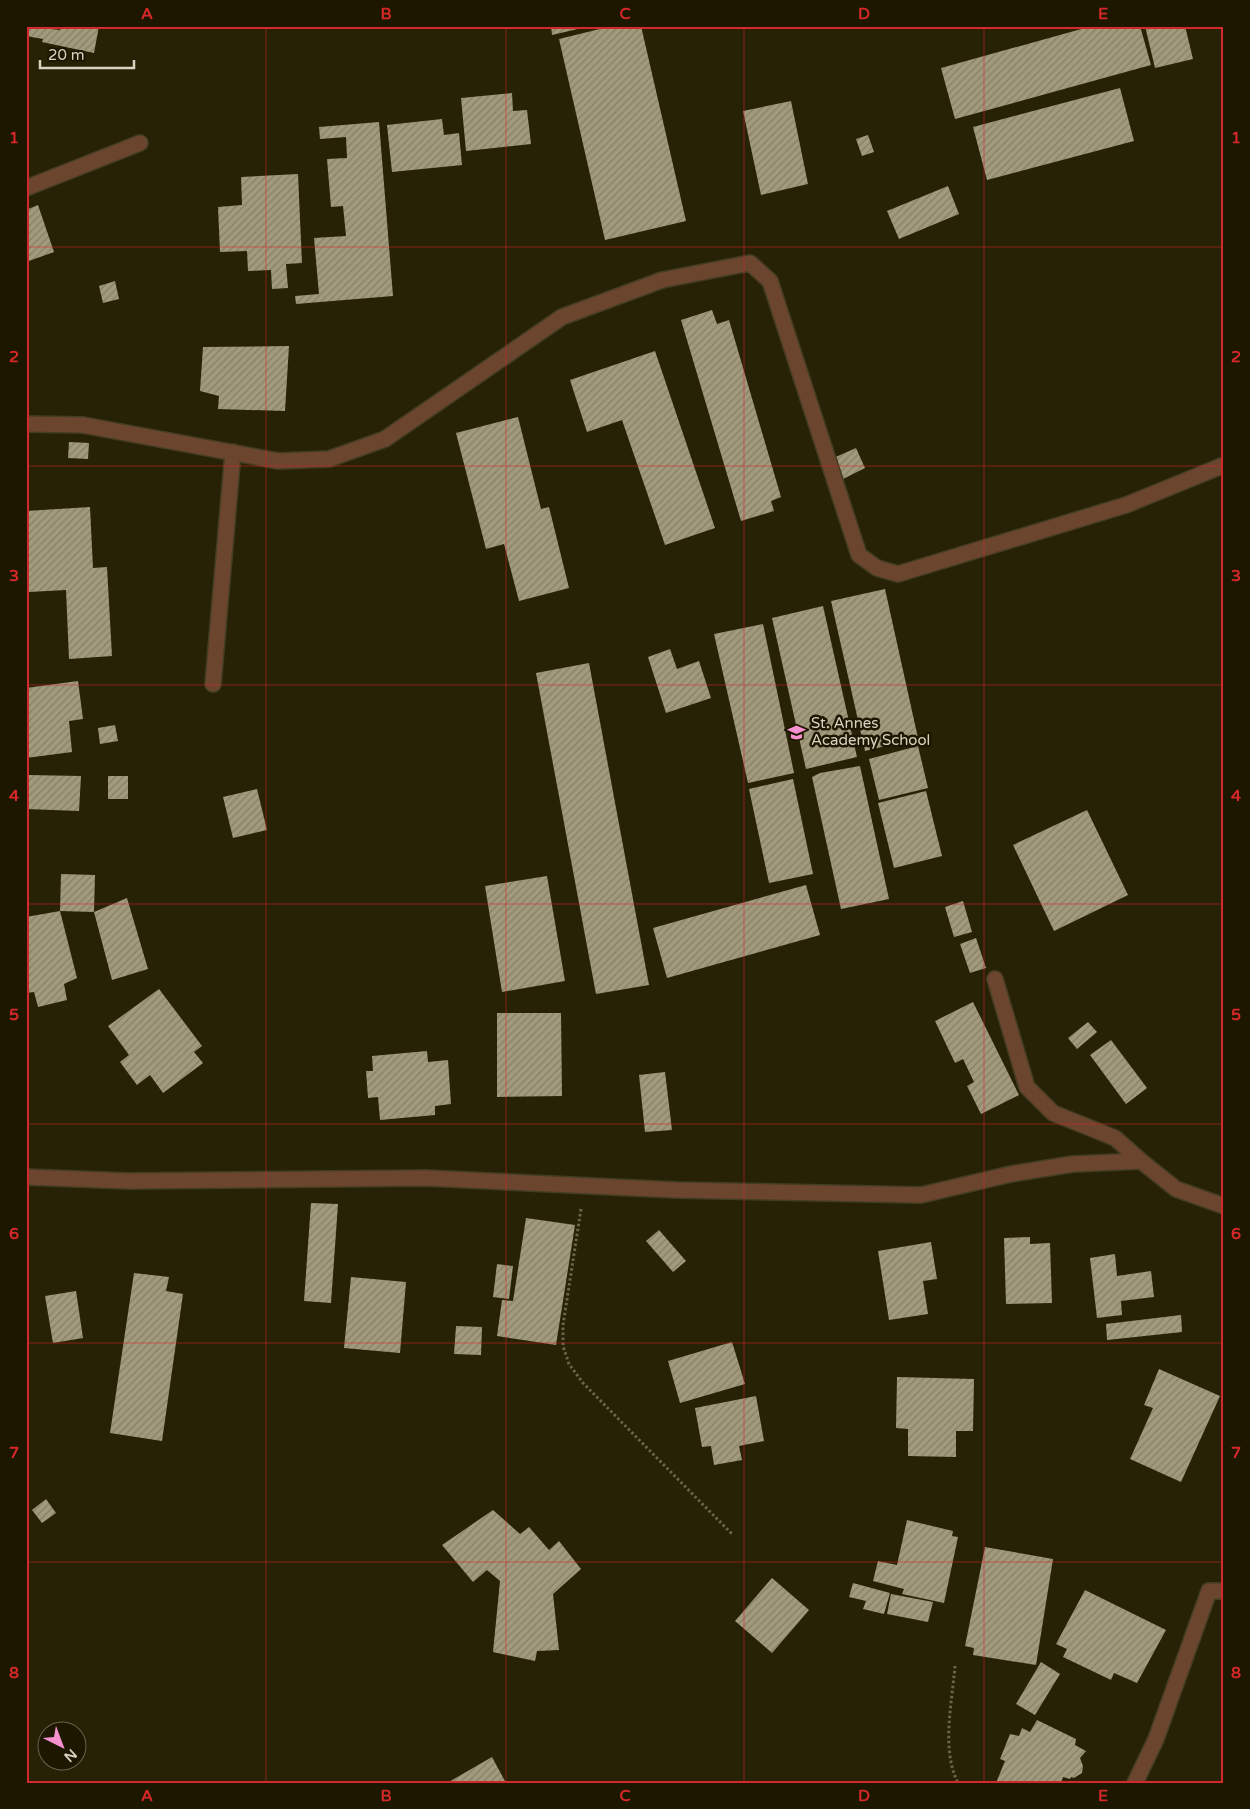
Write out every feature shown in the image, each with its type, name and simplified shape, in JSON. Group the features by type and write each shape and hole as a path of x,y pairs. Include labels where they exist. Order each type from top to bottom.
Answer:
{"street":[{"path":"26,188 140,143"},
{"path":"26,424 83,425 278,461 329,459 385,439 562,317 662,280 750,263 770,281 859,555 877,568 898,574 1126,505 1224,465"},
{"path":"213,684 233,452"},
{"path":"994,979 1027,1087 1053,1113 1116,1138 1176,1189 1224,1206"},
{"path":"26,1176 129,1182 426,1178 584,1186 921,1195 1011,1174 1073,1164 1141,1161"},
{"path":"1135,1783 1156,1739 1209,1591 1224,1591"}],"path":[{"path":"584,1186 563,1325 563,1346 570,1364 583,1383 732,1534"},
{"path":"955,1666 949,1748 950,1767 958,1783"}],"building":[{"path":"26,26 60,30 61,26 99,26 94,53 42,42 43,39 26,36"},
{"path":"551,26 586,26 586,27 552,35"},
{"path":"612,26 641,26 686,221 605,240 559,39"},
{"path":"1092,26 1140,26 1151,65 955,119 941,68"},
{"path":"1145,26 1185,26 1193,59 1155,68"},
{"path":"1120,88 1134,141 987,180 973,127"},
{"path":"512,93 513,111 527,110 531,144 466,151 461,98"},
{"path":"791,101 808,184 761,195 743,111"},
{"path":"442,119 444,135 459,133 462,165 392,172 387,125"},
{"path":"379,122 393,296 296,304 295,296 319,294 314,238 346,236 343,206 331,207 327,159 347,158 346,137 320,139 319,127"},
{"path":"868,135 874,152 862,156 856,139"},
{"path":"298,174 302,263 286,264 288,288 272,289 271,270 248,271 247,251 220,252 218,207 242,205 241,177"},
{"path":"948,186 959,214 899,239 887,211"},
{"path":"38,205 54,252 26,262 26,210"},
{"path":"115,281 119,299 103,303 99,286"},
{"path":"712,310 717,324 729,320 781,497 771,501 774,511 741,521 681,320"},
{"path":"289,346 285,411 218,409 219,396 200,391 203,347"},
{"path":"655,351 715,528 665,545 622,420 587,432 570,380"},
{"path":"518,417 541,509 549,507 569,588 519,601 504,544 486,549 456,433"},
{"path":"69,442 89,443 88,459 68,458"},
{"path":"856,448 865,468 839,481 829,460"},
{"path":"90,507 93,568 107,567 112,656 69,659 66,590 29,592 26,511"},
{"path":"885,589 918,738 865,751 831,601"},
{"path":"823,606 857,757 806,769 772,618"},
{"path":"763,624 794,773 748,783 714,634"},
{"path":"670,649 677,669 699,661 711,698 666,713 648,657"},
{"path":"589,663 649,985 596,994 536,673"},
{"path":"78,681 83,719 69,721 72,752 26,758 26,688"},
{"path":"115,725 118,741 100,744 98,728"},
{"path":"918,746 928,788 879,800 869,759"},
{"path":"860,766 889,899 841,909 812,777 820,773"},
{"path":"28,775 81,776 79,811 26,809"},
{"path":"108,776 128,776 128,799 108,799"},
{"path":"793,779 813,874 769,883 749,789"},
{"path":"257,789 267,830 233,838 223,797"},
{"path":"926,791 942,856 894,868 878,803"},
{"path":"1087,810 1128,895 1054,931 1013,845"},
{"path":"61,874 95,875 94,912 60,911"},
{"path":"547,876 565,981 502,992 485,886"},
{"path":"806,885 820,935 667,978 653,928"},
{"path":"127,898 148,969 112,980 94,912"},
{"path":"963,901 972,932 954,937 945,907"},
{"path":"60,911 77,978 64,984 67,1000 38,1007 34,992 26,993 26,917"},
{"path":"976,938 986,968 970,973 960,944"},
{"path":"159,989 202,1046 194,1052 203,1063 163,1093 150,1075 137,1085 120,1062 129,1055 108,1026"},
{"path":"973,1002 1019,1095 981,1114 967,1086 974,1082 963,1059 955,1063 935,1021"},
{"path":"497,1013 561,1013 562,1096 497,1097"},
{"path":"1088,1022 1097,1032 1077,1049 1068,1038"},
{"path":"1111,1040 1147,1088 1126,1104 1090,1055"},
{"path":"427,1051 428,1062 448,1060 451,1104 435,1106 435,1115 380,1120 378,1097 368,1098 366,1071 373,1071 372,1056"},
{"path":"665,1072 672,1130 645,1132 639,1075"},
{"path":"311,1203 338,1204 331,1303 304,1301"},
{"path":"526,1218 575,1225 556,1345 497,1336 502,1300 513,1301"},
{"path":"659,1230 686,1261 673,1272 646,1241"},
{"path":"1030,1237 1030,1244 1050,1243 1052,1303 1006,1304 1004,1238"},
{"path":"931,1242 937,1279 923,1281 928,1314 889,1320 878,1251"},
{"path":"1115,1254 1117,1276 1151,1271 1154,1297 1121,1301 1122,1315 1097,1318 1090,1258"},
{"path":"497,1264 513,1266 509,1299 493,1297"},
{"path":"134,1273 169,1277 166,1291 183,1294 162,1441 110,1433"},
{"path":"351,1277 406,1282 400,1353 344,1348"},
{"path":"76,1291 83,1338 53,1343 45,1296"},
{"path":"1181,1315 1182,1332 1107,1340 1106,1324"},
{"path":"456,1326 482,1327 481,1355 454,1354"},
{"path":"732,1342 745,1384 680,1403 668,1361"},
{"path":"1159,1369 1220,1396 1181,1482 1130,1459 1153,1408 1144,1405"},
{"path":"897,1377 974,1379 973,1431 956,1431 956,1457 908,1456 908,1429 896,1428"},
{"path":"756,1396 764,1441 739,1446 742,1460 714,1465 711,1446 702,1447 695,1408"},
{"path":"46,1499 56,1513 42,1523 32,1510"},
{"path":"493,1510 520,1534 529,1527 549,1550 559,1541 581,1569 553,1594 559,1650 537,1651 535,1661 493,1652 500,1581 487,1570 473,1582 442,1545"},
{"path":"907,1520 953,1531 952,1536 958,1537 944,1603 902,1594 904,1589 873,1581 878,1561 897,1565"},
{"path":"985,1547 1053,1559 1036,1665 973,1655 974,1648 965,1646"},
{"path":"772,1578 809,1610 772,1653 735,1621"},
{"path":"853,1583 890,1593 884,1614 863,1609 866,1601 849,1597"},
{"path":"1085,1590 1166,1630 1137,1683 1114,1673 1111,1680 1063,1657 1067,1649 1056,1644"},
{"path":"891,1594 933,1602 928,1622 887,1614"},
{"path":"1041,1662 1060,1674 1035,1715 1016,1704"},
{"path":"1037,1720 1076,1739 1075,1745 1086,1751 1080,1758 1083,1766 1082,1773 1070,1779 1063,1777 1061,1783 996,1783 1005,1761 1000,1759 1010,1734 1019,1736 1022,1728 1030,1732"},
{"path":"492,1757 506,1783 447,1783"}],"place":[{"name":"St. Annes Academy School","path":"797,732"}]}
